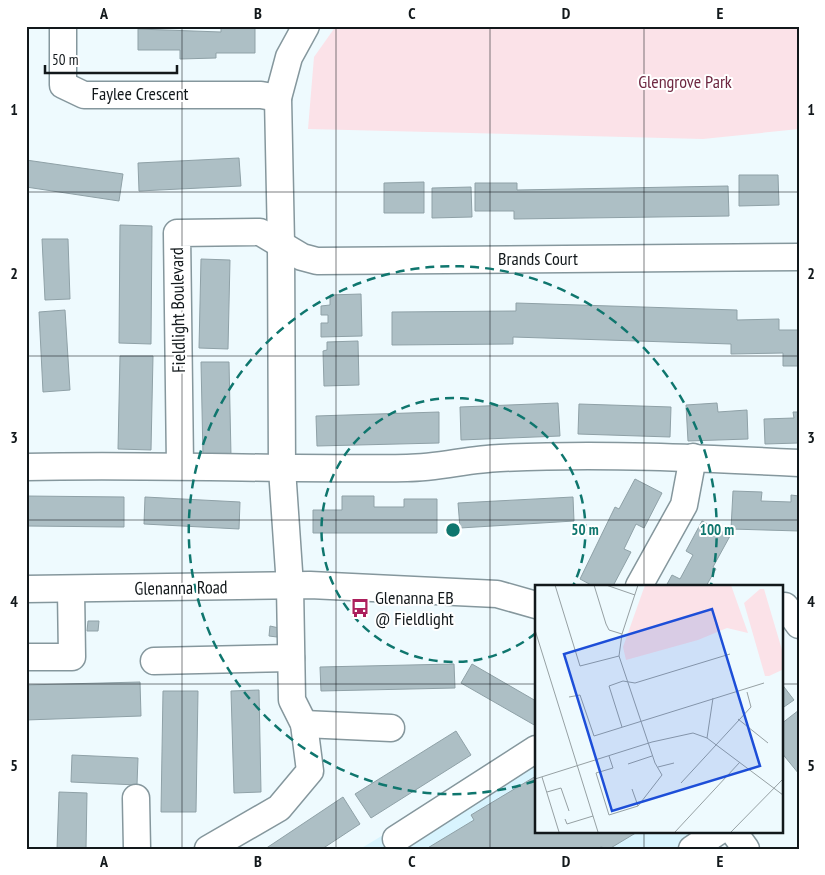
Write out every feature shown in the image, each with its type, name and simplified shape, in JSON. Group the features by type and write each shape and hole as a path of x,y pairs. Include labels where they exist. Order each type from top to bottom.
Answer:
{"street":[{"name":"Faylee Crescent","path":"62,26 63,85 84,95 261,94 278,98"},
{"path":"208,849 279,808 310,771 304,724 292,700 290,586 282,469 278,98 289,56 306,26"},
{"name":"Fieldlight Boulevard","path":"180,465 177,233 260,232 281,243"},
{"name":"Brands Court","path":"281,243 302,257 317,261 799,257"},
{"path":"26,467 180,465 282,469 411,468 500,458 693,457 799,462"},
{"path":"640,585 684,505 693,457"},
{"name":"Glenanna Road","path":"26,589 71,590 310,585 497,594 535,605"},
{"path":"26,657 72,657 71,590"},
{"path":"154,661 291,658"},
{"path":"304,724 391,728"},
{"path":"396,839 535,750"},
{"path":"136,798 137,849"},
{"path":"692,849 718,832"},
{"path":"734,832 746,849"}],"shaded area":[{"path":"535,744 535,832 689,832 701,849 360,849"}],"green space":[{"name":"Glengrove Park","path":"336,26 799,26 799,129 703,139 308,129 314,57"}],"building":[{"path":"221,26 255,26 255,53 216,53 216,58 180,59 180,50 138,50 138,29 221,32"},
{"path":"239,158 241,186 139,191 138,163"},
{"path":"26,160 123,174 119,201 26,187"},
{"path":"739,175 778,175 779,205 739,206"},
{"path":"424,182 424,213 384,213 384,183"},
{"path":"475,183 517,183 517,190 728,186 729,216 514,219 514,211 475,211"},
{"path":"471,187 472,217 432,218 432,188"},
{"path":"120,225 152,226 151,344 119,343"},
{"path":"42,239 68,239 70,299 45,300"},
{"path":"201,259 230,260 228,349 199,348"},
{"path":"361,294 362,336 321,337 321,323 328,323 328,315 321,315 321,306 330,305 330,295"},
{"path":"516,303 737,310 737,320 779,319 779,330 799,330 799,366 783,366 783,353 731,354 731,344 513,337 513,344 392,345 392,312 516,311"},
{"path":"65,310 70,390 43,392 39,312"},
{"path":"358,341 359,385 324,386 323,351 327,350 327,342"},
{"path":"120,356 153,356 151,450 118,449"},
{"path":"201,362 229,362 231,456 203,457"},
{"path":"558,403 560,436 461,440 460,407"},
{"path":"717,403 718,412 747,410 748,439 688,441 686,405"},
{"path":"579,404 671,407 670,437 578,434"},
{"path":"439,412 439,443 317,446 316,416"},
{"path":"793,412 799,412 799,443 765,444 764,419 794,418"},
{"path":"635,479 662,493 644,528 636,524 624,549 631,552 614,585 591,585 580,579 615,507 619,509"},
{"path":"733,491 762,492 761,501 791,502 791,495 799,496 799,531 731,529"},
{"path":"26,496 124,497 124,527 26,526"},
{"path":"342,496 374,496 374,507 404,507 404,499 437,499 437,533 313,533 313,510 342,510"},
{"path":"145,497 240,502 239,529 144,524"},
{"path":"573,497 574,521 460,528 458,503"},
{"path":"702,521 730,536 713,567 716,569 707,585 667,585 672,575 680,579 693,555 686,551"},
{"path":"88,621 99,621 98,631 87,631"},
{"path":"270,626 279,628 277,637 269,636"},
{"path":"454,664 455,688 321,691 320,667"},
{"path":"472,664 535,700 535,725 461,683"},
{"path":"140,682 141,716 26,720 26,685"},
{"path":"782,684 794,700 782,708"},
{"path":"259,690 261,792 234,793 231,691"},
{"path":"163,691 198,691 196,812 161,812"},
{"path":"799,710 799,774 782,753 782,743 784,742 782,740 782,723"},
{"path":"456,731 471,755 371,818 355,794"},
{"path":"72,755 138,758 137,785 71,782"},
{"path":"535,777 535,832 637,832 609,849 601,847 597,849 426,849 474,820 471,815"},
{"path":"59,792 87,793 86,849 57,849"},
{"path":"343,797 360,824 322,849 265,849"}],"place":[{"name":"Glenanna EB @ Fieldlight","path":"360,608"}]}
